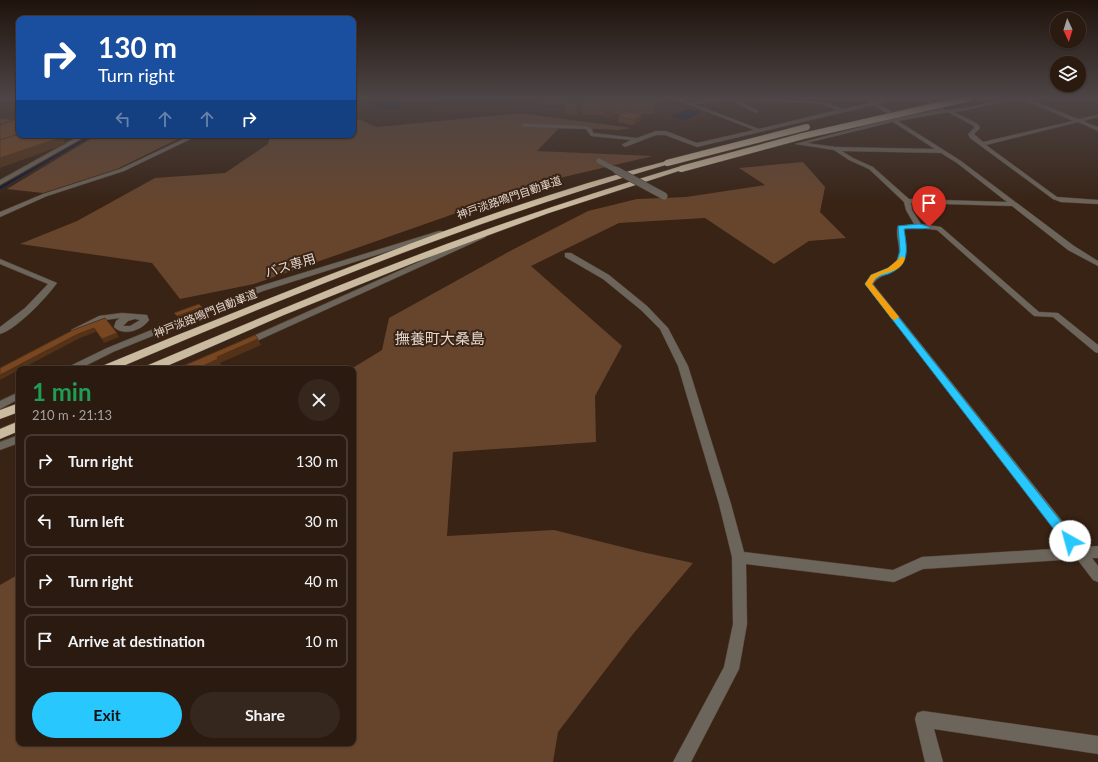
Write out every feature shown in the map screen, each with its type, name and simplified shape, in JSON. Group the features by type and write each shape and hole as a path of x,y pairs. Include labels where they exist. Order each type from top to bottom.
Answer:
{"highway":[{"name":"神戸淡路鳴門自動車道","path":"113,366 284,296 478,222 566,192 667,163 781,134"},
{"name":"神戸淡路鳴門自動車道","path":"157,366 365,278 520,219 681,169 814,134"},
{"path":"0,415 16,408"},
{"path":"0,434 16,427"}],"street":[{"path":"591,134 636,139"},
{"path":"625,145 652,134"},
{"path":"667,134 697,145 744,134"},
{"path":"841,134 798,144 836,149 943,151"},
{"path":"917,134 943,151 1071,248 1098,264"},
{"path":"972,134 972,137 1055,198 1061,200 1098,202"},
{"path":"982,144 1026,134"},
{"path":"0,184 80,138"},
{"path":"0,215 45,195 122,170 190,138"},
{"path":"836,149 851,159 871,168 907,201 909,210 919,226"},
{"path":"599,161 664,196"},
{"path":"907,201 1012,204"},
{"path":"238,346 520,219"},
{"name":"バス専用","path":"77,366 110,350 260,289 478,222"},
{"path":"1098,350 1055,315 1036,314 939,228 919,226 900,227 904,251 901,262 891,270 873,276 869,284 1098,576"},
{"path":"568,255 606,277 644,308 664,328 683,366 725,504 739,557 740,624 731,669 682,762"},
{"path":"0,261 52,284 48,291 0,331"},
{"path":"68,334 111,315 122,315 129,317"},
{"path":"0,405 16,397"},
{"path":"0,446 16,439"},
{"path":"739,557 894,576 922,563 1098,552"},
{"path":"934,762 924,719 1098,745"}],"shaded area":[{"path":"356,134 554,134 537,151 653,156 551,180 254,284 180,299 152,263 20,244 77,221 155,178 225,173 268,144 269,138 356,138"},
{"path":"92,138 180,138 117,169 43,193 7,189"},
{"path":"803,162 825,187 820,212 846,238 809,241 774,264 705,218 619,223 531,266 622,346 595,396 596,442 453,452 447,536 554,530 693,563 633,634 558,732 553,762 0,762 0,585 16,576 16,746 356,746 356,366 382,350 389,318 512,250 588,211 637,199 686,197 765,185 739,168"}],"building":[{"path":"0,134 16,134 16,135 0,140"},
{"path":"16,135 16,138 59,138 0,158 0,140"},
{"path":"199,304 202,307 177,316 174,313"},
{"path":"105,318 117,333 102,339 94,328 78,334 0,375 0,368 73,330"},
{"path":"255,335 258,339 217,357 218,359 203,366 183,366"}],"waterway":[{"path":"0,188 88,138"}],"slow traffic":[{"path":"895,317 869,284 873,276 891,270 901,262 902,258"}],"district":[{"name":"撫養町大桑島","path":"440,338"}],"route":[{"path":"929,227 900,227 904,251 901,262 891,270 873,276 869,284 1070,541"}]}
